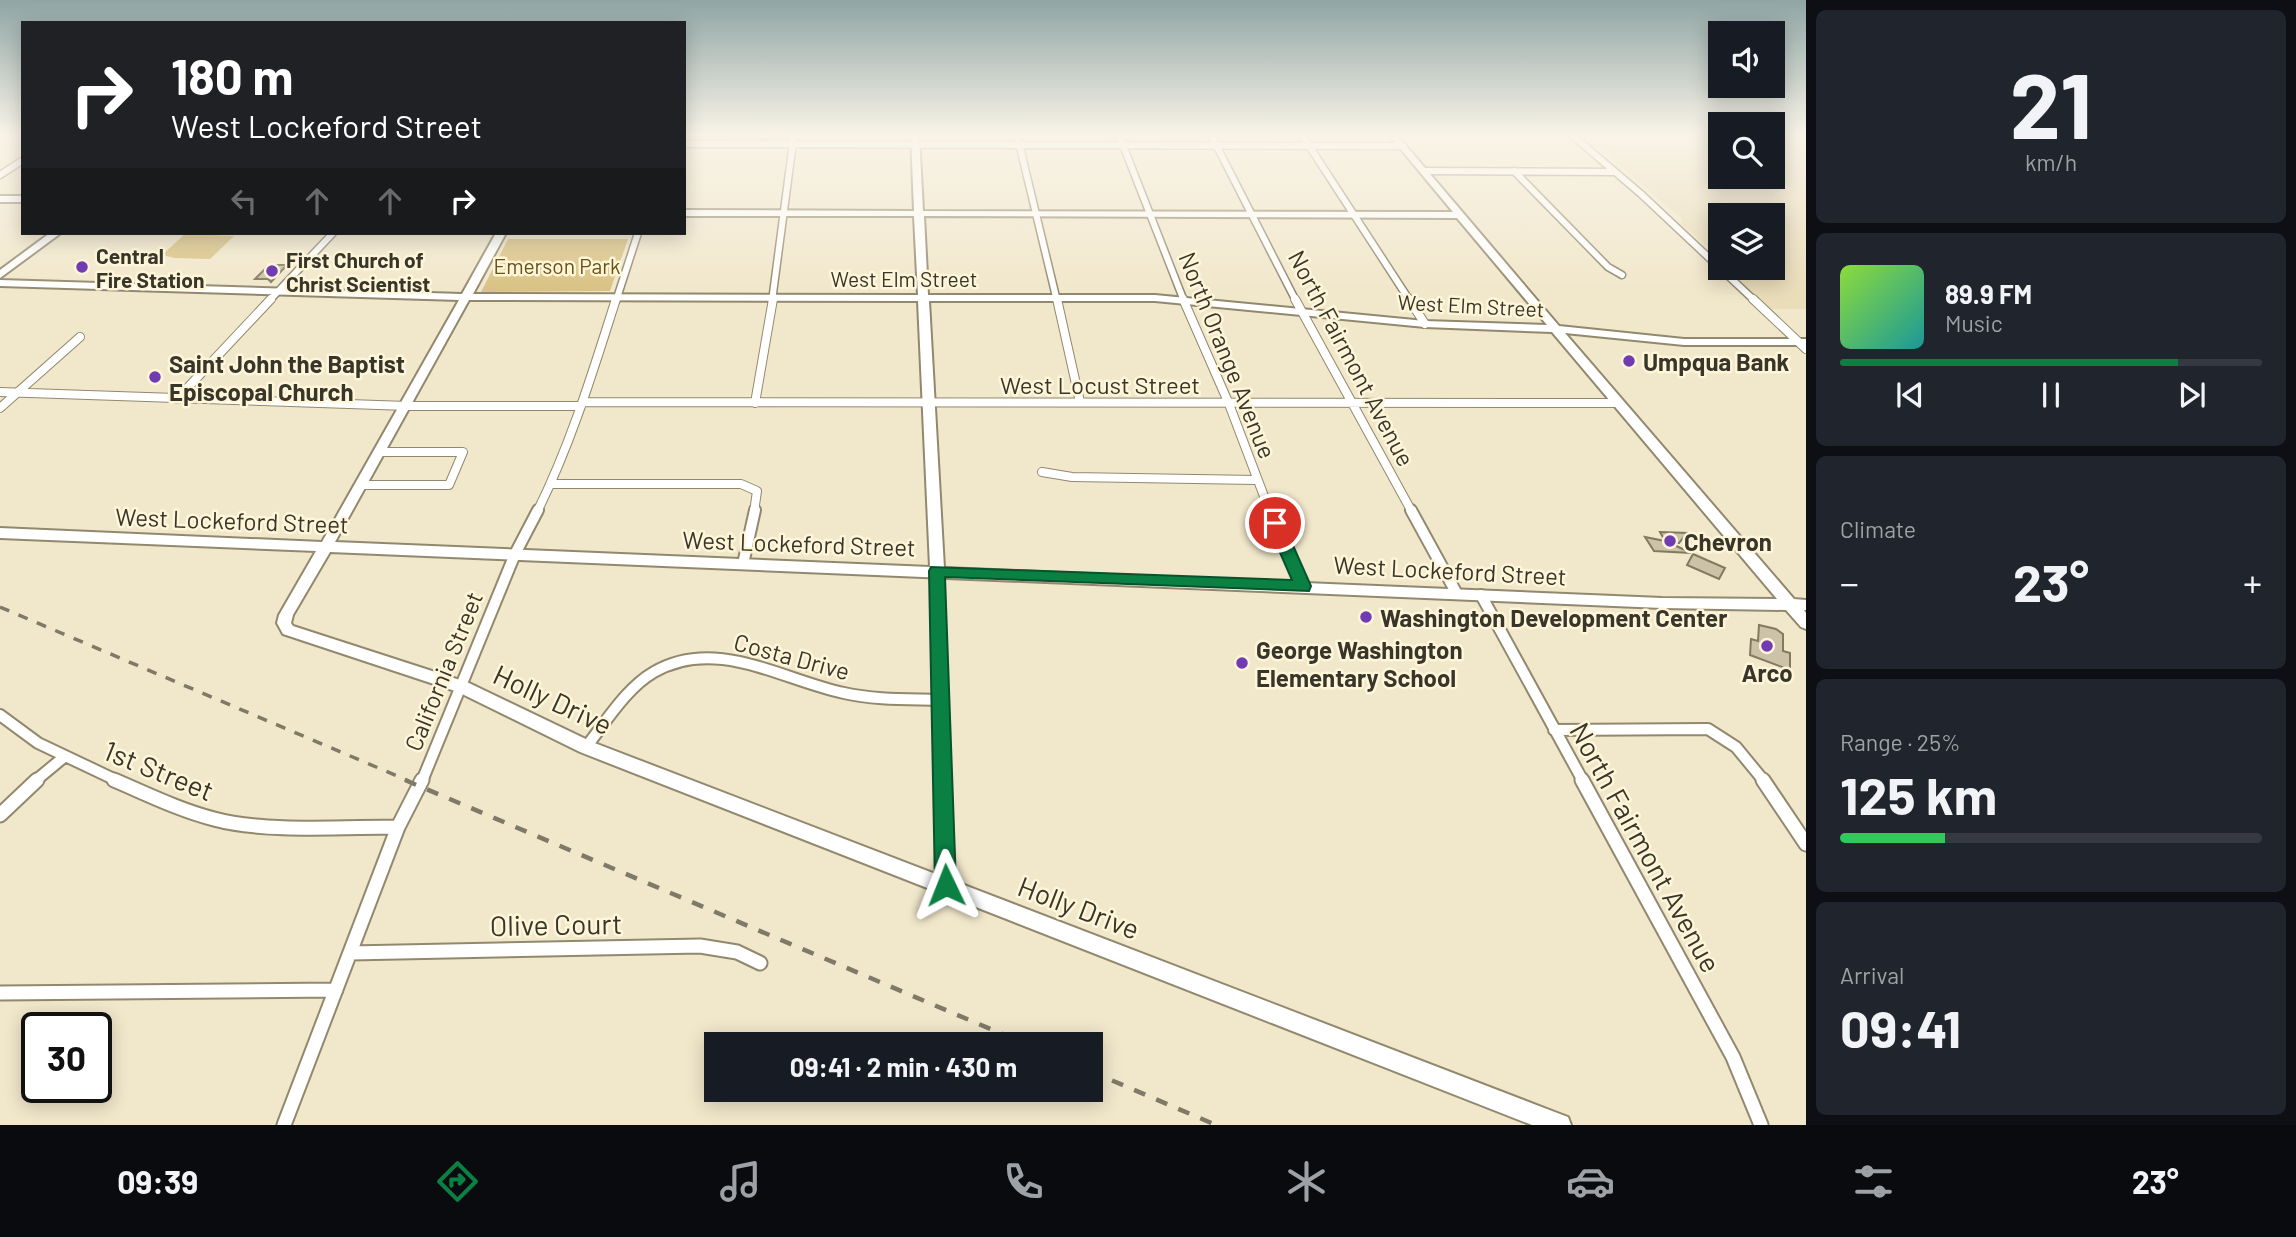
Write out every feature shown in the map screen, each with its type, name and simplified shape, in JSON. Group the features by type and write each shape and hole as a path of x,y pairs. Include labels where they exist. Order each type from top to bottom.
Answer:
{"street":[{"path":"755,403 787,188"},
{"path":"918,188 937,571 946,885"},
{"path":"1031,188 1080,402"},
{"name":"North Orange Avenue","path":"1141,188 1184,300 1229,404 1256,480 1303,586"},
{"name":"North Fairmont Avenue","path":"1238,188 1302,312 1457,594"},
{"path":"1337,188 1425,324"},
{"path":"1437,188 1617,402 1798,605 1806,623"},
{"path":"1530,188 1608,267 1622,275"},
{"path":"1632,188 1803,344"},
{"path":"0,199 21,200"},
{"path":"686,213 784,214 920,210 1038,214 1459,215"},
{"path":"0,275 53,235"},
{"path":"177,398 331,235"},
{"path":"325,546 407,406 500,235"},
{"name":"California Street","path":"284,1125 398,827 432,761 515,554 551,484 582,404 637,235"},
{"name":"West Elm Street","path":"0,283 466,297 1055,296 1184,300 1425,324 1554,329 1684,342 1803,344"},
{"path":"0,408 80,337"},
{"name":"West Locust Street","path":"0,391 407,406 1617,402"},
{"path":"362,485 449,485 463,452 381,452"},
{"path":"1042,472 1072,477 1256,480"},
{"path":"551,484 741,484 752,487 757,491 757,500 743,564"},
{"name":"West Lockeford Street","path":"0,533 1662,603 1798,605"},
{"name":"Holly Drive","path":"325,546 286,615 284,623 288,630 463,687 586,747 1560,1125"},
{"name":"North Fairmont Avenue","path":"1481,595 1733,1057 1761,1125"},
{"name":"Costa Drive","path":"586,747 647,676 684,659 728,658 841,693 940,699"},
{"name":"1st Street","path":"0,715 38,743 64,757 170,805 217,820 274,826 398,827"},
{"path":"1554,730 1708,729 1720,733 1732,741 1750,764 1806,844"},
{"path":"0,815 17,796 64,757"},
{"name":"Olive Court","path":"350,953 700,946 737,952 760,963"},
{"path":"0,993 337,989"}],"shaded area":[{"path":"1645,188 1806,188 1806,309 1771,309 1737,280 1785,280 1785,203 1708,203 1708,247 1681,224 1682,219"}],"green space":[{"path":"184,235 234,236 210,259 162,255"},
{"name":"Emerson Park","path":"508,239 628,239 610,291 481,292"}],"building":[{"name":"First Church of Christ Scientist","path":"269,265 287,265 271,282 268,279 255,279"},
{"name":"Chevron","path":"1660,532 1687,533 1679,543 1670,543 1691,553 1654,551 1645,537 1665,541"},
{"name":"Chevron","path":"1693,554 1725,568 1719,579 1687,565"},
{"name":"Arco","path":"1759,625 1776,629 1783,634 1783,651 1790,653 1790,670 1750,655 1751,639 1758,641"}],"railway":[{"path":"0,607 409,781"},
{"path":"405,780 997,1032"},
{"path":"1103,1077 1216,1125"}],"place":[{"name":"Central Fire Station","path":"82,267"},
{"name":"First Church of Christ Scientist","path":"272,271"},
{"name":"Umpqua Bank","path":"1629,361"},
{"name":"Saint John the Baptist Episcopal Church","path":"155,377"},
{"name":"Chevron","path":"1670,541"},
{"name":"Washington Development Center","path":"1366,617"},
{"name":"Arco","path":"1767,646"},
{"name":"George Washington Elementary School","path":"1242,663"}],"route":[{"path":"946,885 937,571 1303,586 1275,523"}]}
